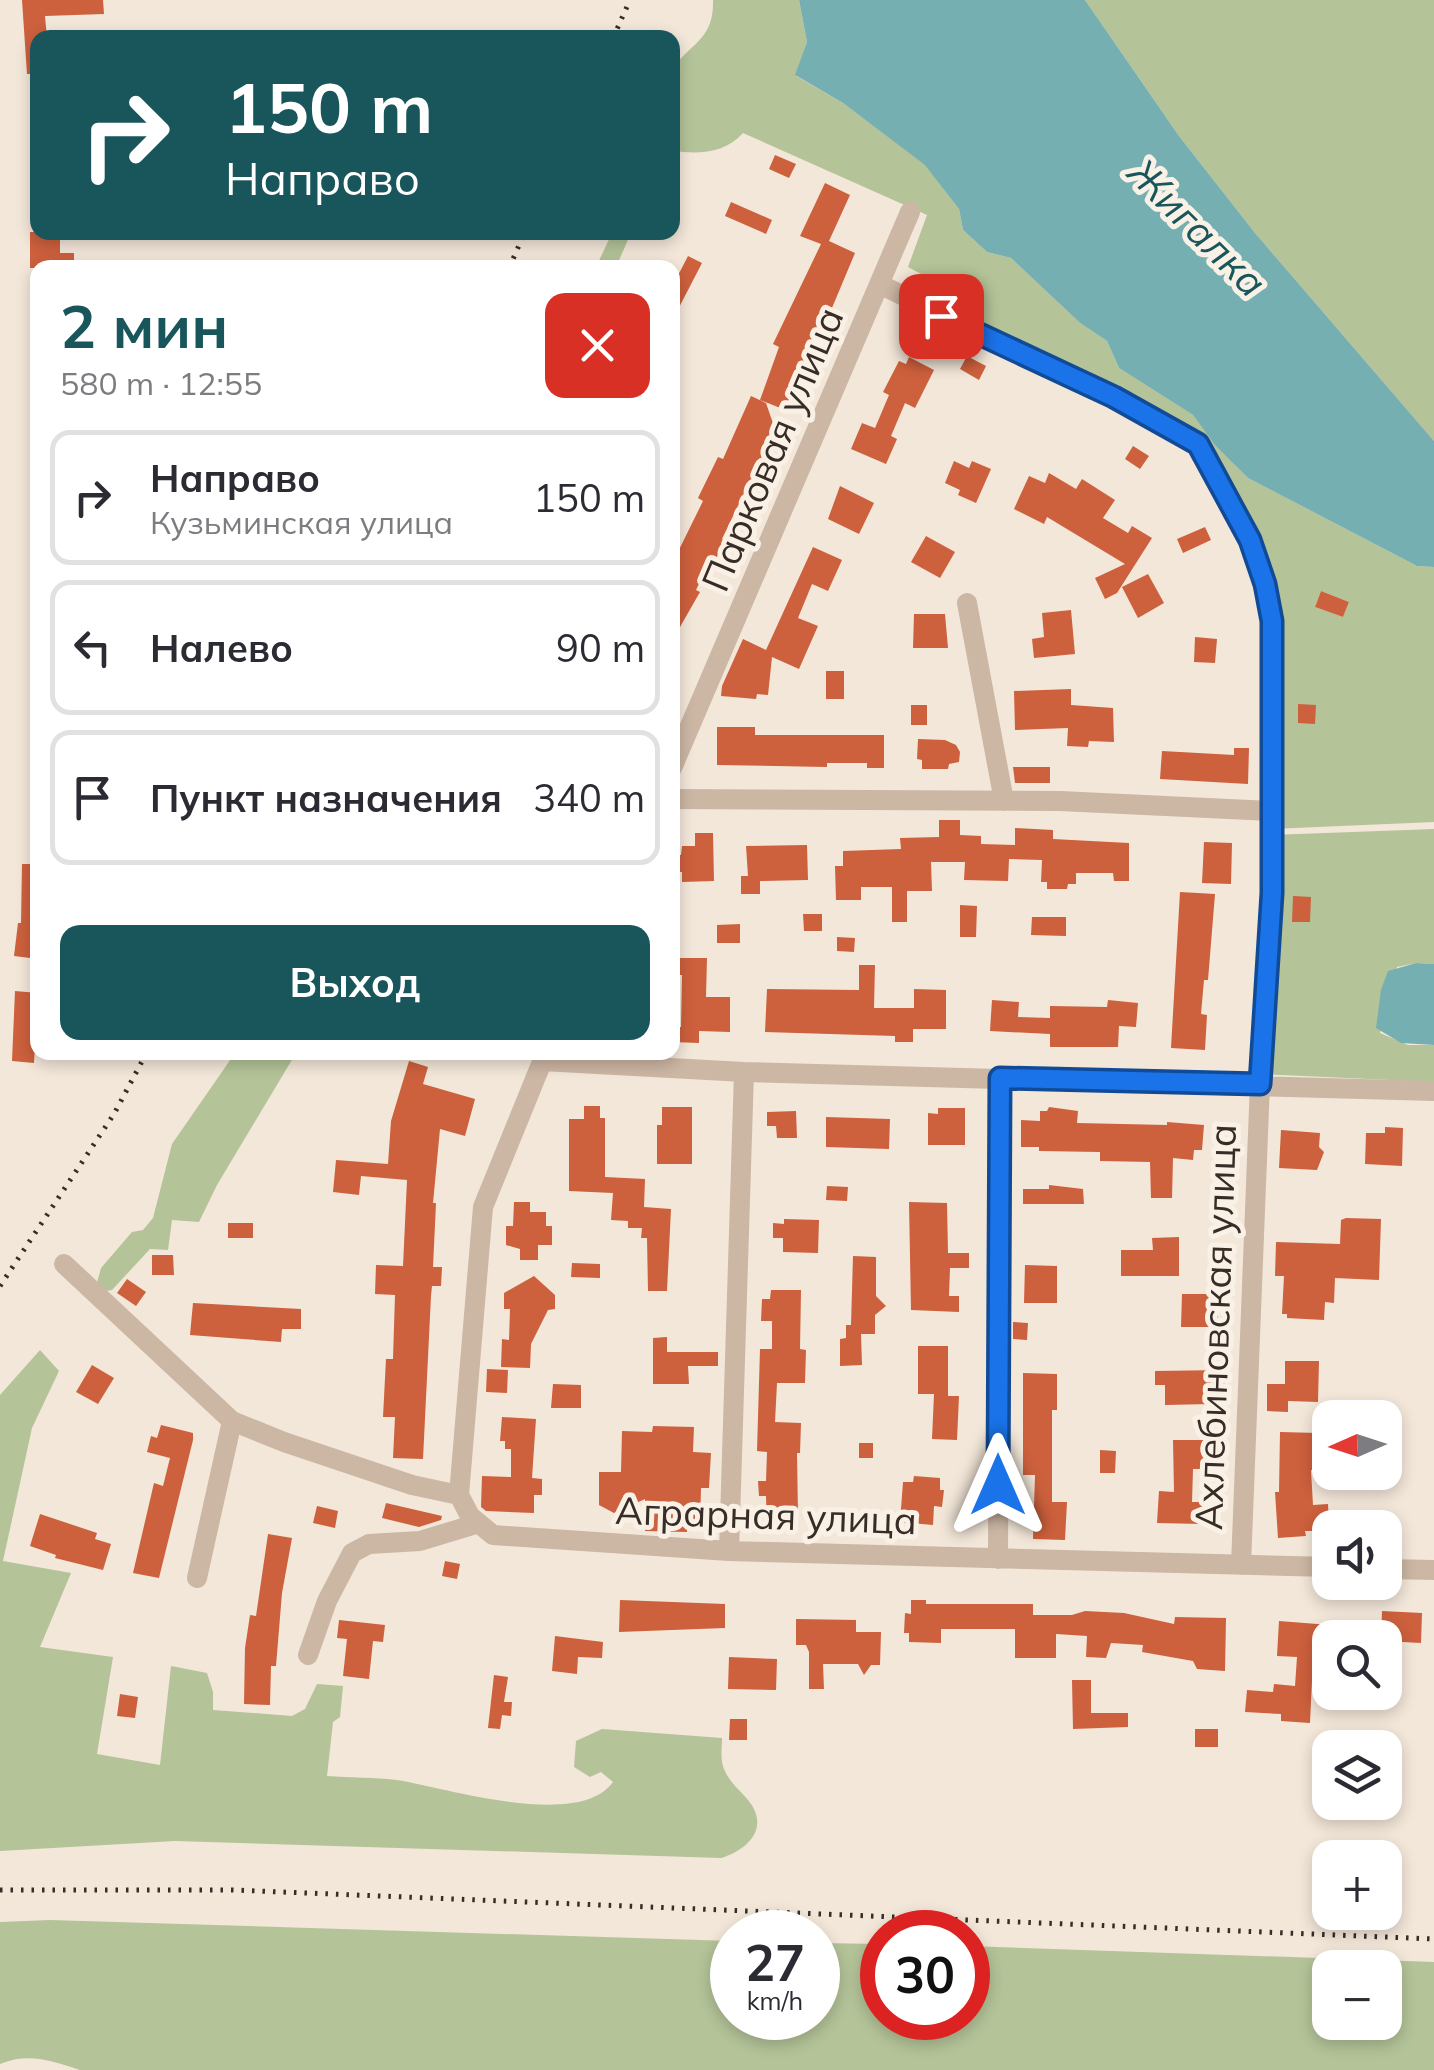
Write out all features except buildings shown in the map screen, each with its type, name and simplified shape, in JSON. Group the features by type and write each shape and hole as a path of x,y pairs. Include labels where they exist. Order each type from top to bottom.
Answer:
{"street":[{"name":"Парковая улица","path":"680,750 910,212"},
{"name":"Ахлебиновская улица","path":"881,285 1114,397 1198,444 1250,540 1265,584 1272,621 1272,893 1240,1565"},
{"path":"967,603 1004,800"},
{"path":"680,799 1004,800 1271,811"},
{"path":"308,1655 326,1601 352,1553 368,1544 420,1541 476,1524 459,1496 483,1207 542,1060"},
{"path":"594,1060 744,1072 1434,1091"},
{"path":"729,1551 744,1072"},
{"path":"998,1559 1000,1078"},
{"path":"64,1264 232,1421 376,1472 459,1496"},
{"path":"197,1578 232,1421"},
{"name":"Аграрная улица","path":"476,1524 494,1536 512,1539 729,1551 1312,1567"},
{"path":"1402,1569 1434,1570"}],"green space":[{"path":"713,0 799,0 807,42 796,76 843,103 926,165 959,209 963,230 987,252 1011,258 1080,323 1107,341 1119,368 1193,415 1248,478 1417,566 1434,567 1434,822 1271,829 1278,594 1207,448 926,305 934,281 908,267 927,215 743,133 728,145 711,151 680,151 680,60 702,38 710,22","holes":["1321,591 1349,602 1343,617 1315,607"]},
{"path":"1085,0 1434,0 1434,441 1255,233 1179,136"},
{"path":"609,240 628,240 619,260 599,260"},
{"path":"1434,829 1434,964 1397,967 1380,1033 1408,1045 1434,1045 1434,1082 1260,1074 1271,835"},
{"path":"230,1060 292,1060 199,1222 172,1220 168,1250 150,1249 112,1290 106,1291 97,1283 101,1268 132,1232 143,1230 153,1218 172,1144"},
{"path":"40,1350 59,1371 32,1428 3,1561 71,1573 40,1647 113,1657 97,1754 160,1765 171,1666 207,1673 213,1710 292,1716 305,1709 317,1684 343,1686 340,1717 333,1722 327,1776 397,1780 511,1802 572,1803 596,1796 613,1782 601,1772 590,1777 574,1767 576,1741 602,1729 722,1738 724,1769 755,1810 753,1836 739,1850 721,1858 175,1841 0,1851 0,1395"},
{"path":"50,1920 710,1940 710,2040 840,2040 840,1943 860,1944 860,2040 990,2040 990,1947 1312,1958 1312,2040 1402,2040 1402,1961 1434,1962 1434,2070 80,2070 30,2058 0,2064 0,1922"}],"water":[{"name":"Жигалка","path":"799,0 1085,0 1179,136 1255,233 1434,441 1434,567 1417,566 1248,478 1215,445 1193,415 1119,368 1107,341 1080,323 1011,258 987,252 963,230 959,209 925,165 843,103 795,75 807,42"},
{"path":"1416,963 1434,964 1434,1045 1401,1043 1376,1028 1388,971"}],"railway":[{"path":"617,30 630,0"},
{"path":"513,260 521,240"},
{"path":"0,1286 114,1114 143,1060"},
{"path":"0,1890 233,1890 1434,1939"}],"route":[{"path":"941,316 1114,397 1198,444 1250,540 1272,621 1272,893 1260,1084 1000,1078 998,1485"}]}
